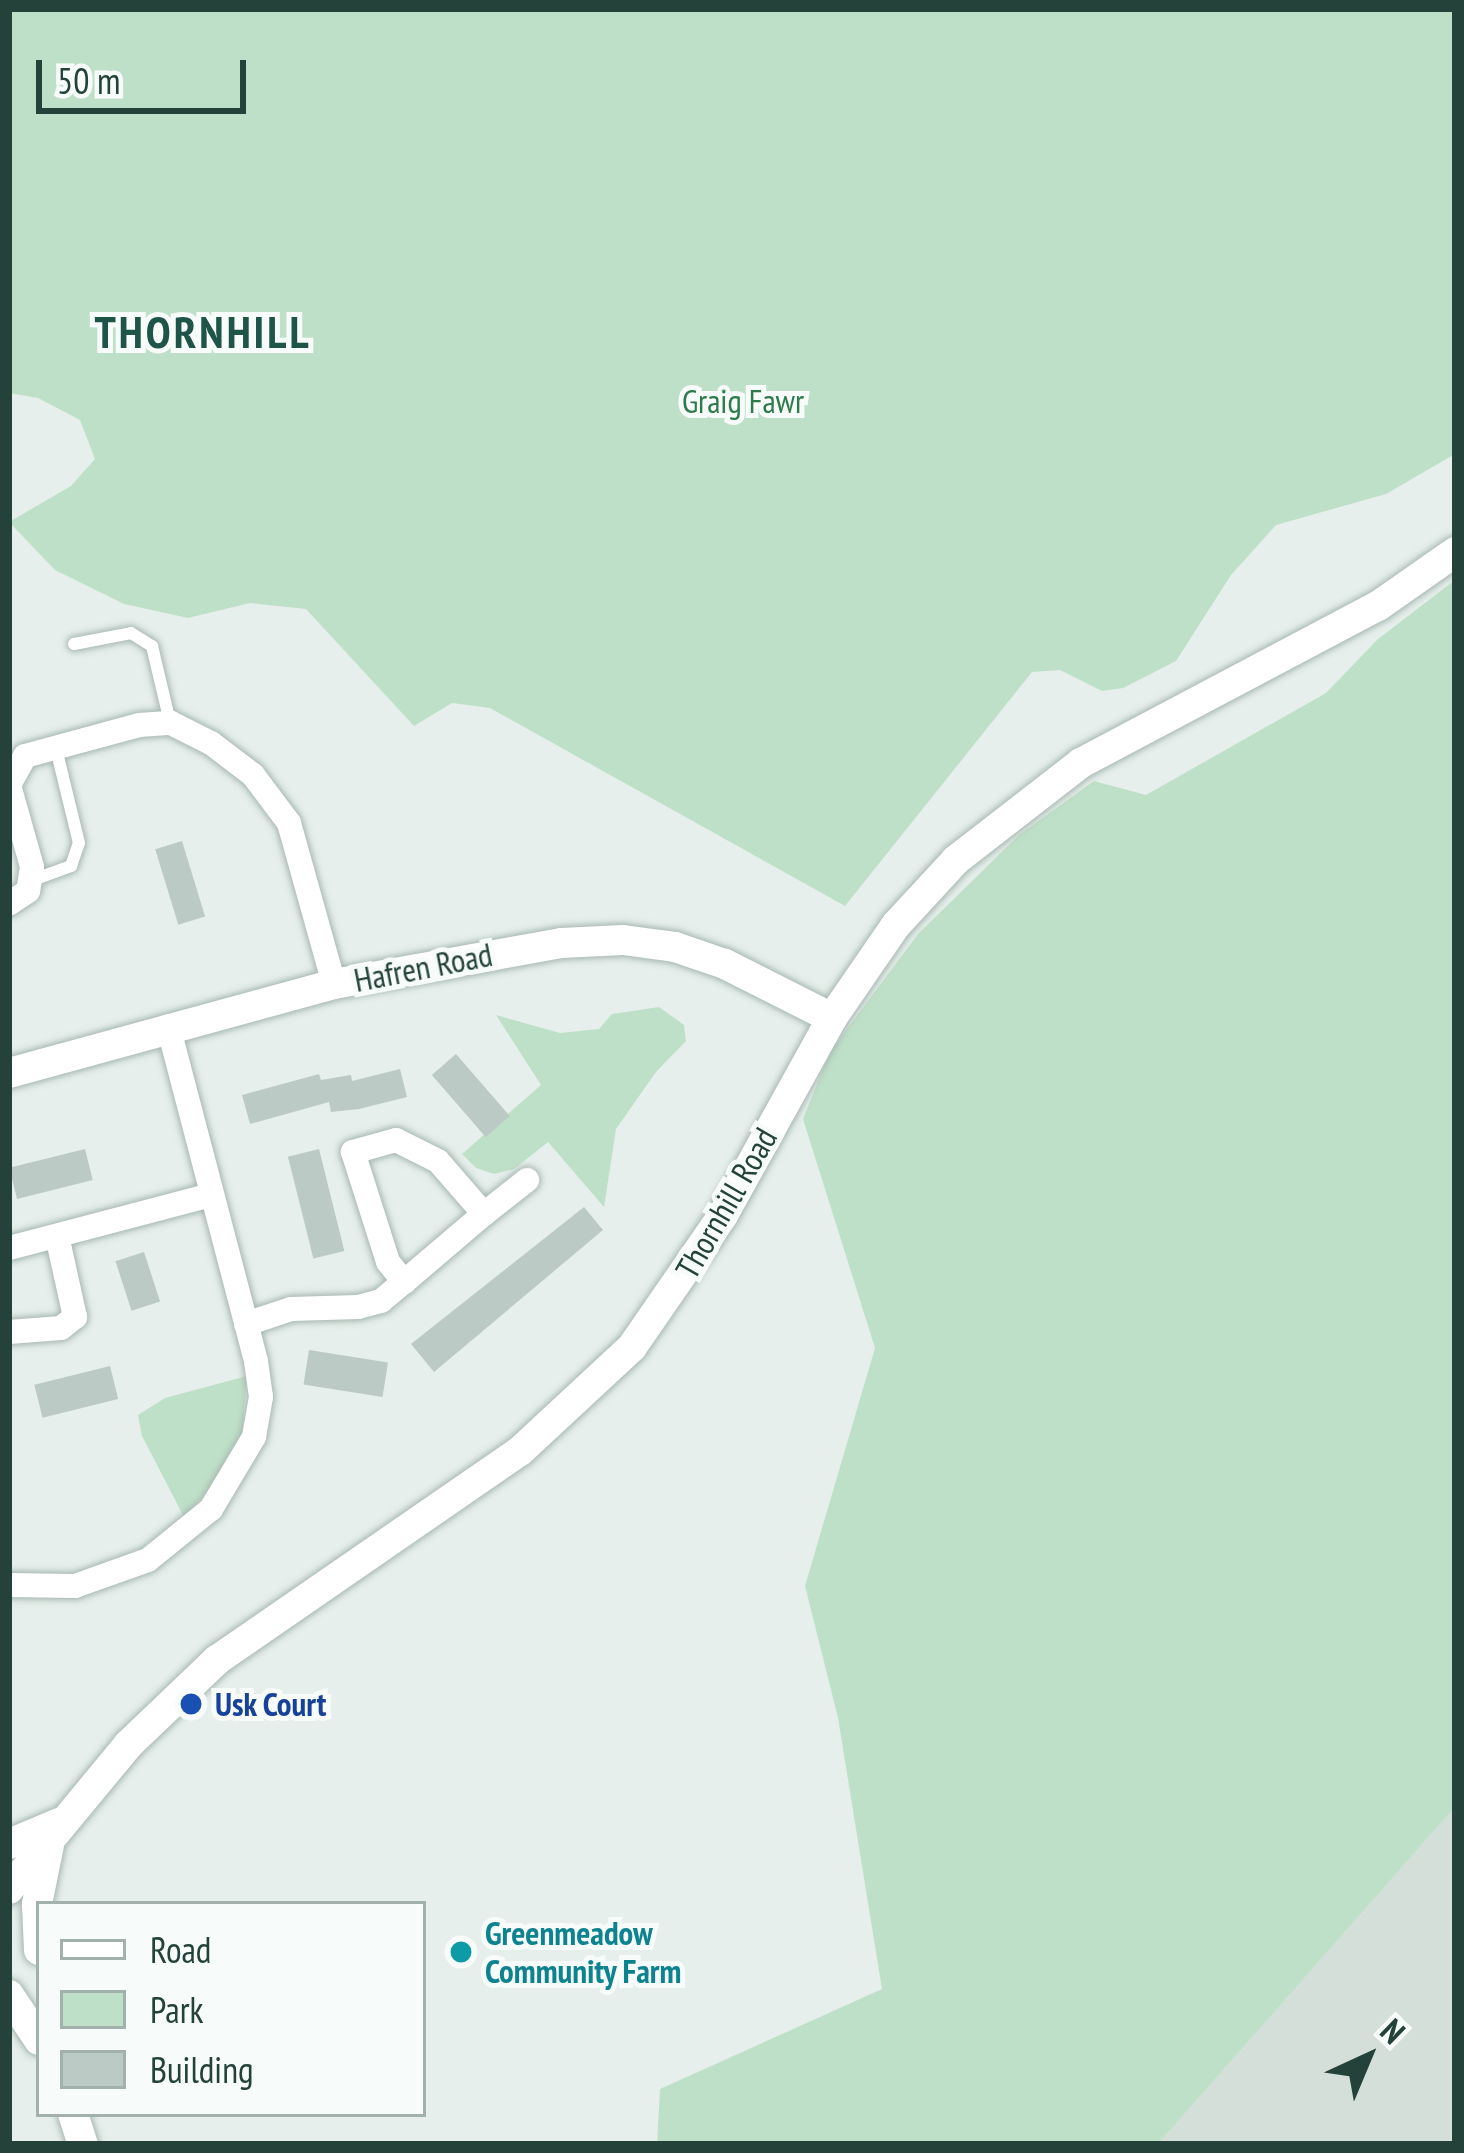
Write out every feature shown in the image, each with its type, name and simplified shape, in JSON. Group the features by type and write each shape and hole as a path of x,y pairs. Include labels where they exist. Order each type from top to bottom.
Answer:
{"street":[{"name":"Thornhill Road","path":"9,1889 129,1744 217,1660 457,1497 592,1389 672,1296 832,1018 896,925 956,860 1081,763 1378,605 1455,552"},
{"path":"9,904 28,891 32,867 9,785 25,756 139,724 170,723 211,742 253,775 289,823 334,984"},
{"name":"Hafren Road","path":"9,1073 334,984 561,943 622,940 675,946 725,964 832,1018"},
{"path":"9,1585 75,1586 148,1560 211,1509 254,1437 261,1397 246,1324 168,1026"},
{"path":"404,1282 388,1262 353,1152 396,1140 414,1148 438,1162 484,1214"},
{"path":"246,1324 291,1309 358,1307 380,1301 526,1180"},
{"path":"9,1249 212,1196"},
{"path":"9,1332 61,1328 75,1317 57,1236"},
{"path":"9,1844 58,1829"},
{"path":"38,1901 58,1829"},
{"path":"9,1995 36,2036"}],"lane":[{"path":"74,644 131,633 152,646 170,723"},
{"path":"29,881 71,866 79,843 56,748"}],"shaded area":[{"path":"1455,1807 1455,2144 1158,2144"}],"green space":[{"name":"Graig Fawr","path":"9,9 1455,9 1455,454 1386,494 1276,525 1231,575 1176,661 1123,688 1102,691 1060,670 1032,672 845,906 490,708 452,703 414,726 306,609 250,603 188,618 124,604 55,570 9,522 71,486 95,459 80,420 38,398 9,393"},
{"path":"1455,580 1455,1807 1158,2144 657,2144 660,2089 882,1989 838,1718 805,1586 875,1348 803,1119 830,1052 918,934 1019,835 1094,781 1146,795 1326,693 1378,639"},
{"path":"659,1007 684,1025 686,1041 656,1072 616,1129 604,1207 548,1142 514,1169 494,1174 476,1168 462,1154 541,1085 496,1015 560,1033 599,1029 612,1014"},
{"path":"247,1376 242,1435 225,1472 184,1517 142,1436 138,1415 165,1398"}],"building":[{"path":"182,841 205,917 178,925 155,849"},
{"path":"456,1054 510,1116 486,1137 432,1075"},
{"path":"400,1069 407,1097 359,1109 331,1112 329,1102 250,1124 242,1095 319,1074 321,1080 351,1075 352,1081"},
{"path":"85,1149 93,1180 17,1199 9,1168"},
{"path":"319,1149 344,1251 313,1259 288,1157"},
{"path":"584,1207 603,1230 434,1372 411,1344"},
{"path":"144,1252 160,1301 132,1311 115,1261"},
{"path":"309,1350 388,1363 383,1397 304,1385"},
{"path":"110,1366 118,1399 43,1418 34,1385"}],"place":[{"name":"Usk Court","path":"191,1704"},
{"name":"Greenmeadow Community Farm","path":"461,1952"}],"district":[{"name":"THORNHILL","path":"203,332"}]}
